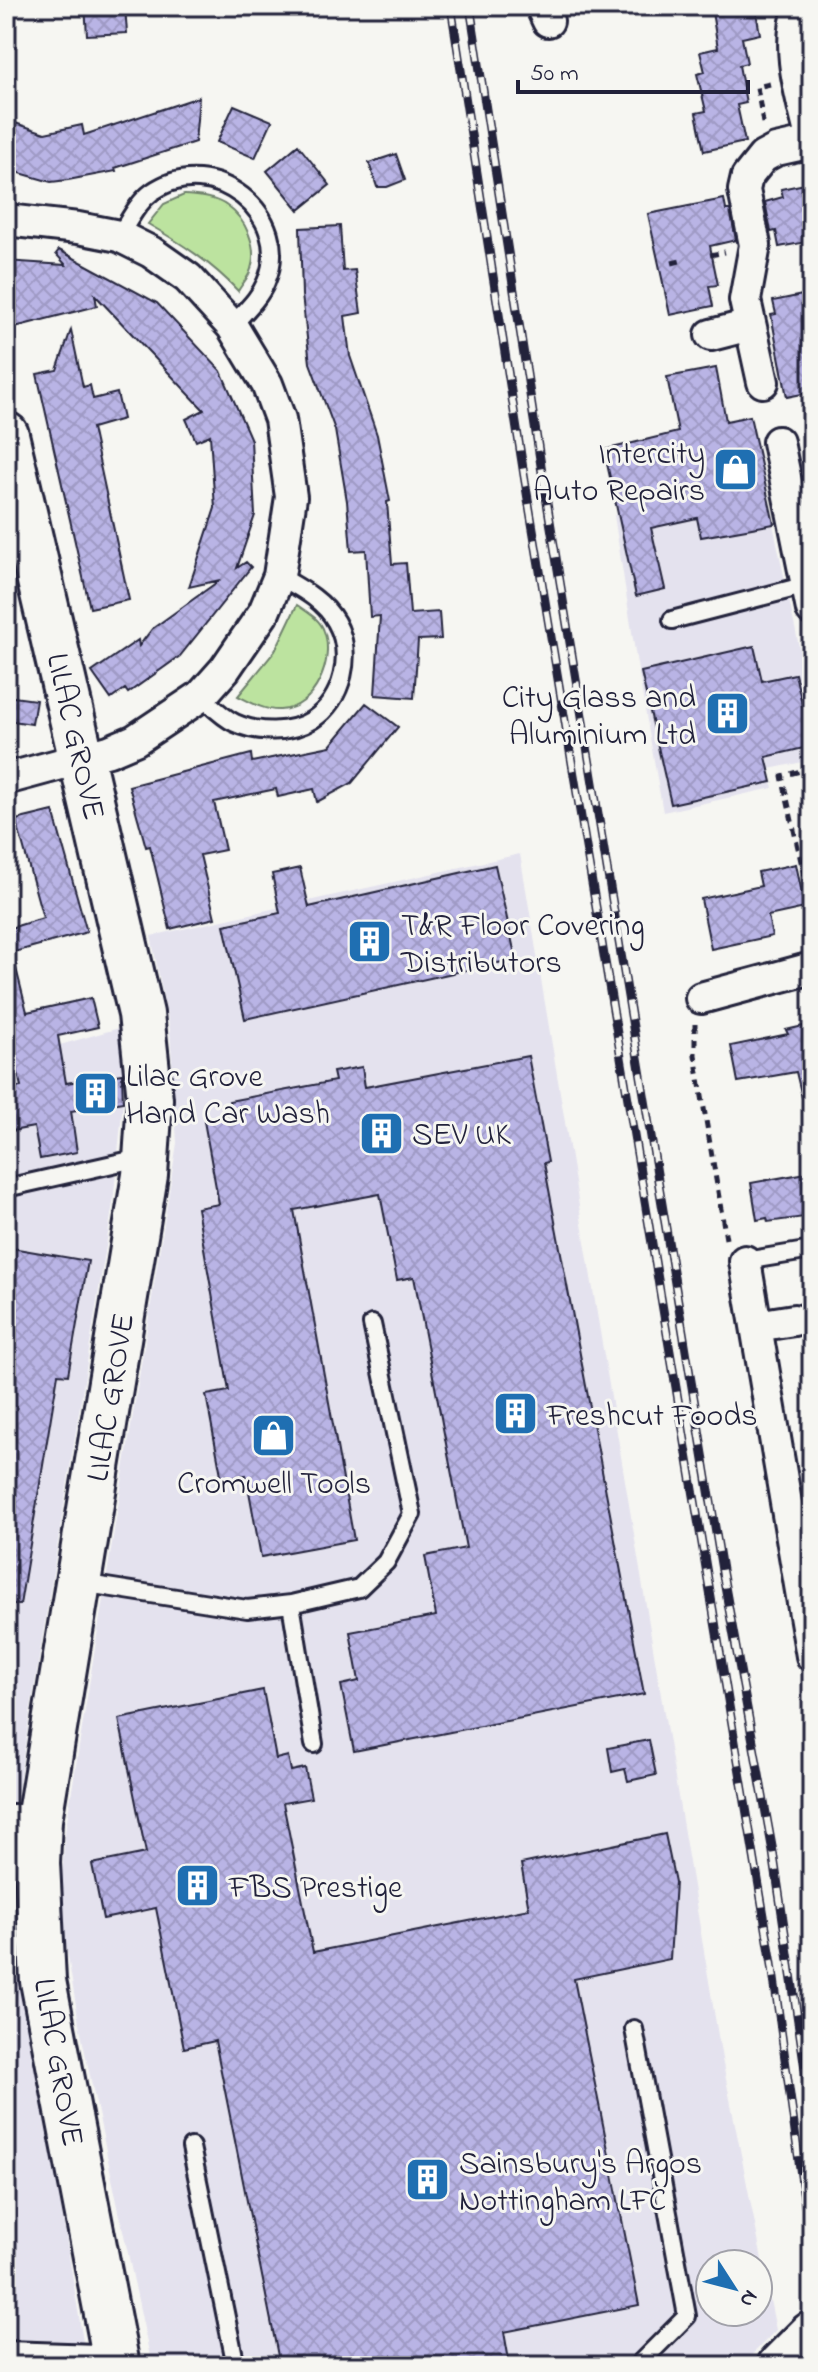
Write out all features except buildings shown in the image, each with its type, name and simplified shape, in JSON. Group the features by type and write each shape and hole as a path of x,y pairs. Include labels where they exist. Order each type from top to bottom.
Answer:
{"street":[{"path":"763,382 746,291 755,245 744,190 747,177 766,155 812,142 793,54 793,31 800,6"},
{"path":"6,220 119,236 151,252 188,278 232,326 267,384 280,419 291,497 279,576 264,612 248,640 201,696 135,740 6,779"},
{"path":"711,335 750,325"},
{"name":"LILAC GROVE","path":"6,435 141,1014 150,1099 146,1157 79,1583 23,1820 37,1876 43,1981 116,2358"},
{"path":"778,442 810,593"},
{"path":"701,998 812,968"},
{"path":"745,1261 807,1592 812,1656"},
{"path":"756,1326 794,1320"},
{"path":"780,2366 812,2334"}],"lane":[{"path":"119,236 139,205 154,191 176,182 202,178 222,182 244,196 260,215 268,236 271,257 267,280 255,301 232,326"},
{"path":"201,696 231,721 267,731 311,720 341,685 344,644 336,622 323,605 279,576"},
{"path":"672,620 810,593"},
{"path":"6,1188 146,1157"},
{"path":"745,1261 812,1250"},
{"path":"79,1583 247,1609 291,1604 359,1588 386,1562 412,1514 372,1324"},
{"path":"291,1604 314,1744"},
{"path":"634,2029 687,2316 637,2366"},
{"path":"191,2147 236,2366"},
{"path":"6,2350 97,2353 116,2358"}],"path":[{"path":"766,155 757,87 798,78"},
{"path":"672,263 684,260"},
{"path":"812,768 782,776 812,911"},
{"path":"701,998 695,1021 695,1055 726,1239 745,1261"}],"shaded area":[{"path":"750,416 812,708 812,760 769,769 773,788 663,812 614,515 618,514 604,450"},
{"path":"520,854 722,2059 760,2248 694,2248 694,2328 774,2328 774,2320 776,2330 741,2366 152,2366 79,2024 64,1932 61,1890 65,1833 177,1143 170,1030 151,936"},
{"path":"119,1028 124,1074 113,1203 6,1862 6,1055 60,1045"},
{"path":"6,1862 9,1930 62,2212 87,2366 6,2366"}],"green space":[{"path":"184,195 222,203 245,226 253,261 249,275 238,291 196,254 148,224 164,204"},
{"path":"297,605 313,616 324,631 327,655 324,668 312,692 303,701 292,708 263,708 238,696 275,651"}],"railway":[{"path":"451,6 524,475 772,1964 812,2256"},
{"path":"470,6 542,472 722,1570 773,1852 812,2116"}],"place":[{"name":"Intercity Auto Repairs","path":"736,470"},
{"name":"City Glass and Aluminium Ltd","path":"727,714"},
{"name":"T&R Floor Covering Distributors","path":"370,942"},
{"name":"Lilac Grove Hand Car Wash","path":"95,1093"},
{"name":"SEV UK","path":"381,1133"},
{"name":"Freshcut Foods","path":"516,1414"},
{"name":"Cromwell Tools","path":"274,1435"},
{"name":"FBS Prestige","path":"198,1886"},
{"name":"Sainsbury's Argos Nottingham LFC","path":"428,2180"}]}
